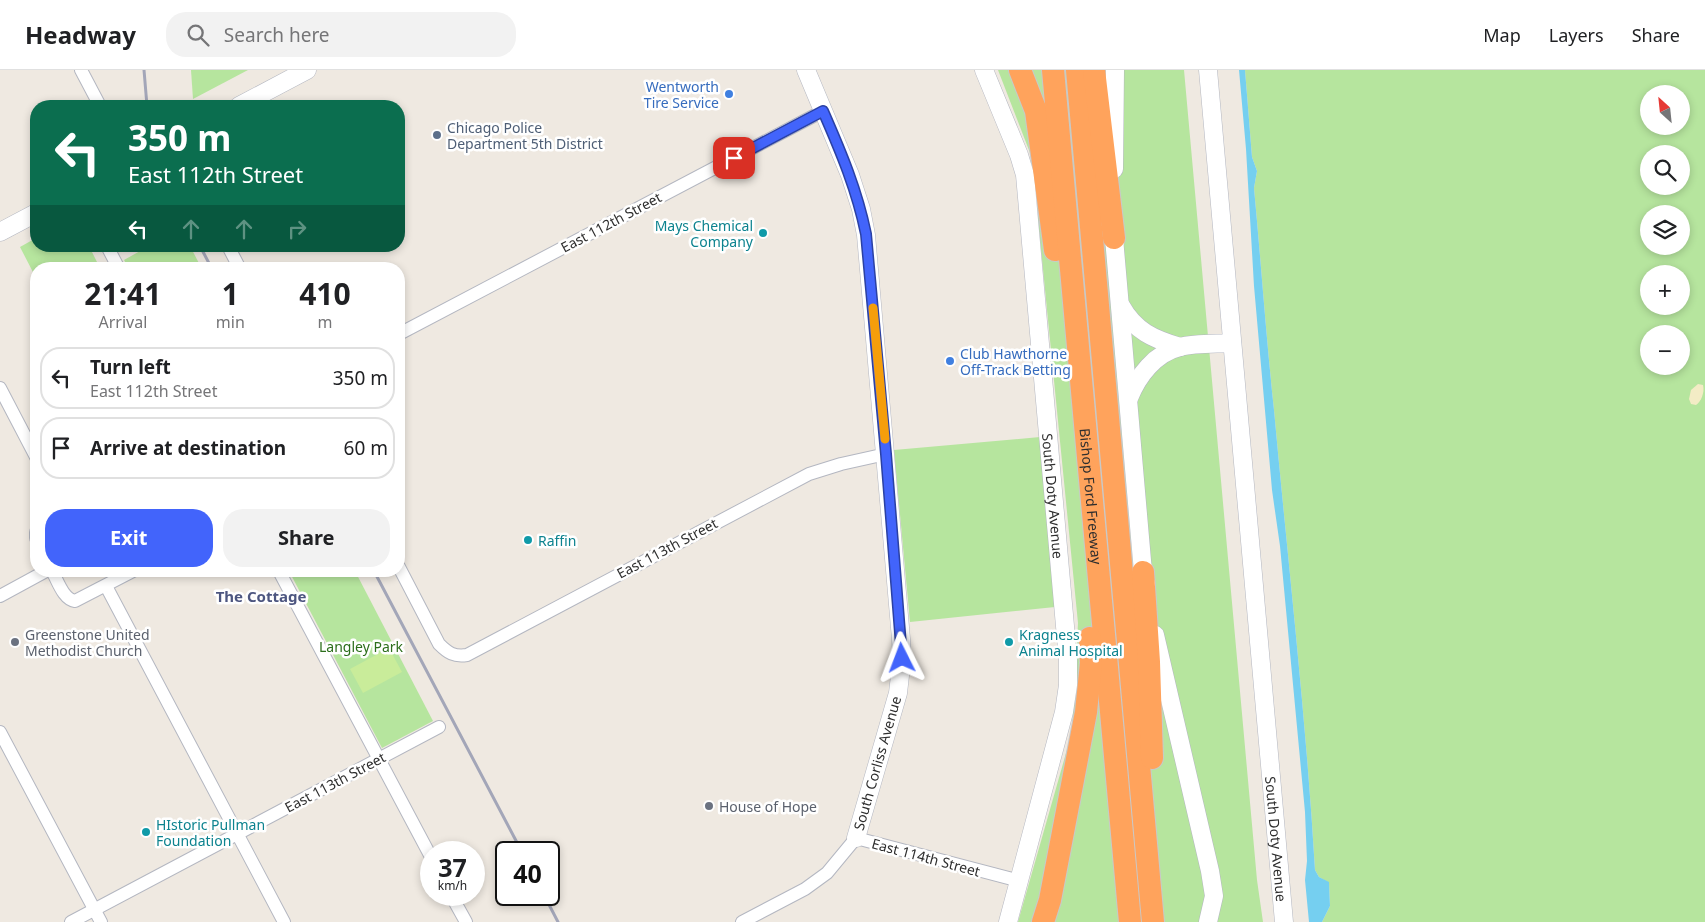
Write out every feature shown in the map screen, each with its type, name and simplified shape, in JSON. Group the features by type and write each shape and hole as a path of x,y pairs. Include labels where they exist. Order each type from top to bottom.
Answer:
{"highway":[{"path":"1020,70 1036,111 1063,310 1079,367"},
{"name":"Bishop Ford Freeway","path":"1053,70 1130,922"},
{"name":"Bishop Ford Freeway","path":"1077,70 1153,922"},
{"path":"1094,70 1114,238"},
{"path":"1143,572 1149,662 1153,797 1147,866"},
{"path":"1043,922 1050,900 1086,712 1090,663 1090,621 1098,575"},
{"path":"1050,900 1050,922"}],"street":[{"path":"81,70 97,100"},
{"path":"250,100 307,70"},
{"name":"South Corliss Avenue","path":"806,70 850,175 861,209 866,234 902,658 898,693 856,838"},
{"name":"South Doty Avenue","path":"984,70 1020,155 1026,184 1068,660 1066,705 1008,922"},
{"path":"1115,70 1114,238 1143,572 1161,664 1210,871 1214,896 1212,912 1208,922"},
{"name":"South Doty Avenue","path":"1208,70 1284,922"},
{"name":"East 112th Street","path":"405,331 823,111"},
{"path":"0,232 30,216"},
{"path":"1120,304 1127,316 1143,332 1180,347"},
{"path":"1129,399 1134,386 1148,367 1165,353 1180,347 1232,343"},
{"path":"0,388 30,446"},
{"name":"East 113th Street","path":"404,577 439,644 454,656 467,655 809,474 840,464 886,454"},
{"path":"0,596 35,577"},
{"path":"55,577 72,601 78,600 122,577"},
{"path":"282,577 423,841"},
{"path":"106,586 284,922"},
{"name":"East 113th Street","path":"71,922 439,727"},
{"path":"0,732 101,922"},
{"name":"East 114th Street","path":"742,922 805,889 827,873 856,838 1020,881"},
{"path":"457,906 466,922"}],"green space":[{"path":"191,70 248,70 193,99"},
{"path":"998,70 1184,70 1257,880 1263,922 1018,922 1072,732 1078,623 1032,158"},
{"path":"1245,70 1705,70 1705,922 1322,922 1330,906 1329,883 1319,877 1315,870 1302,697 1268,354 1254,188 1257,171 1252,157"},
{"path":"30,241 30,252 92,252 97,262 30,262 30,266 20,247"},
{"path":"138,252 193,252 198,262 125,262 124,260"},
{"path":"1040,437 1055,607 910,622 894,450"},
{"name":"Langley Park","path":"292,577 358,577 433,721 382,748"},
{"path":"389,648 402,672 363,693 350,669"}],"sand":[{"path":"1698,384 1703,385 1702,397 1696,405 1691,404 1689,399 1691,390"}],"water":[{"path":"1239,70 1245,70 1252,157 1257,171 1254,188 1268,354 1302,697 1315,870 1319,877 1329,882 1330,906 1322,922 1309,922 1305,880 1307,861 1305,812 1280,546 1272,490 1254,286 1246,149"}],"railway":[{"path":"144,70 146,100"},
{"path":"203,252 208,262"},
{"path":"377,577 516,841"},
{"path":"550,906 558,922"}],"slow traffic":[{"path":"873,308 885,439"}],"place":[{"name":"Wentworth Tire Service","path":"729,94"},
{"name":"Chicago Police Department 5th District","path":"437,135"},
{"name":"Mays Chemical Company","path":"763,233"},
{"name":"Club Hawthorne Off-Track Betting","path":"950,361"},
{"name":"Raffin","path":"528,540"},
{"name":"Greenstone United Methodist Church","path":"15,642"},
{"name":"Kragness Animal Hospital","path":"1009,642"},
{"name":"House of Hope","path":"709,806"},
{"name":"HIstoric Pullman Foundation","path":"146,832"}],"district":[{"name":"The Cottage","path":"261,596"}],"route":[{"path":"734,158 823,111 850,175 861,209 866,234 902,658"}]}
